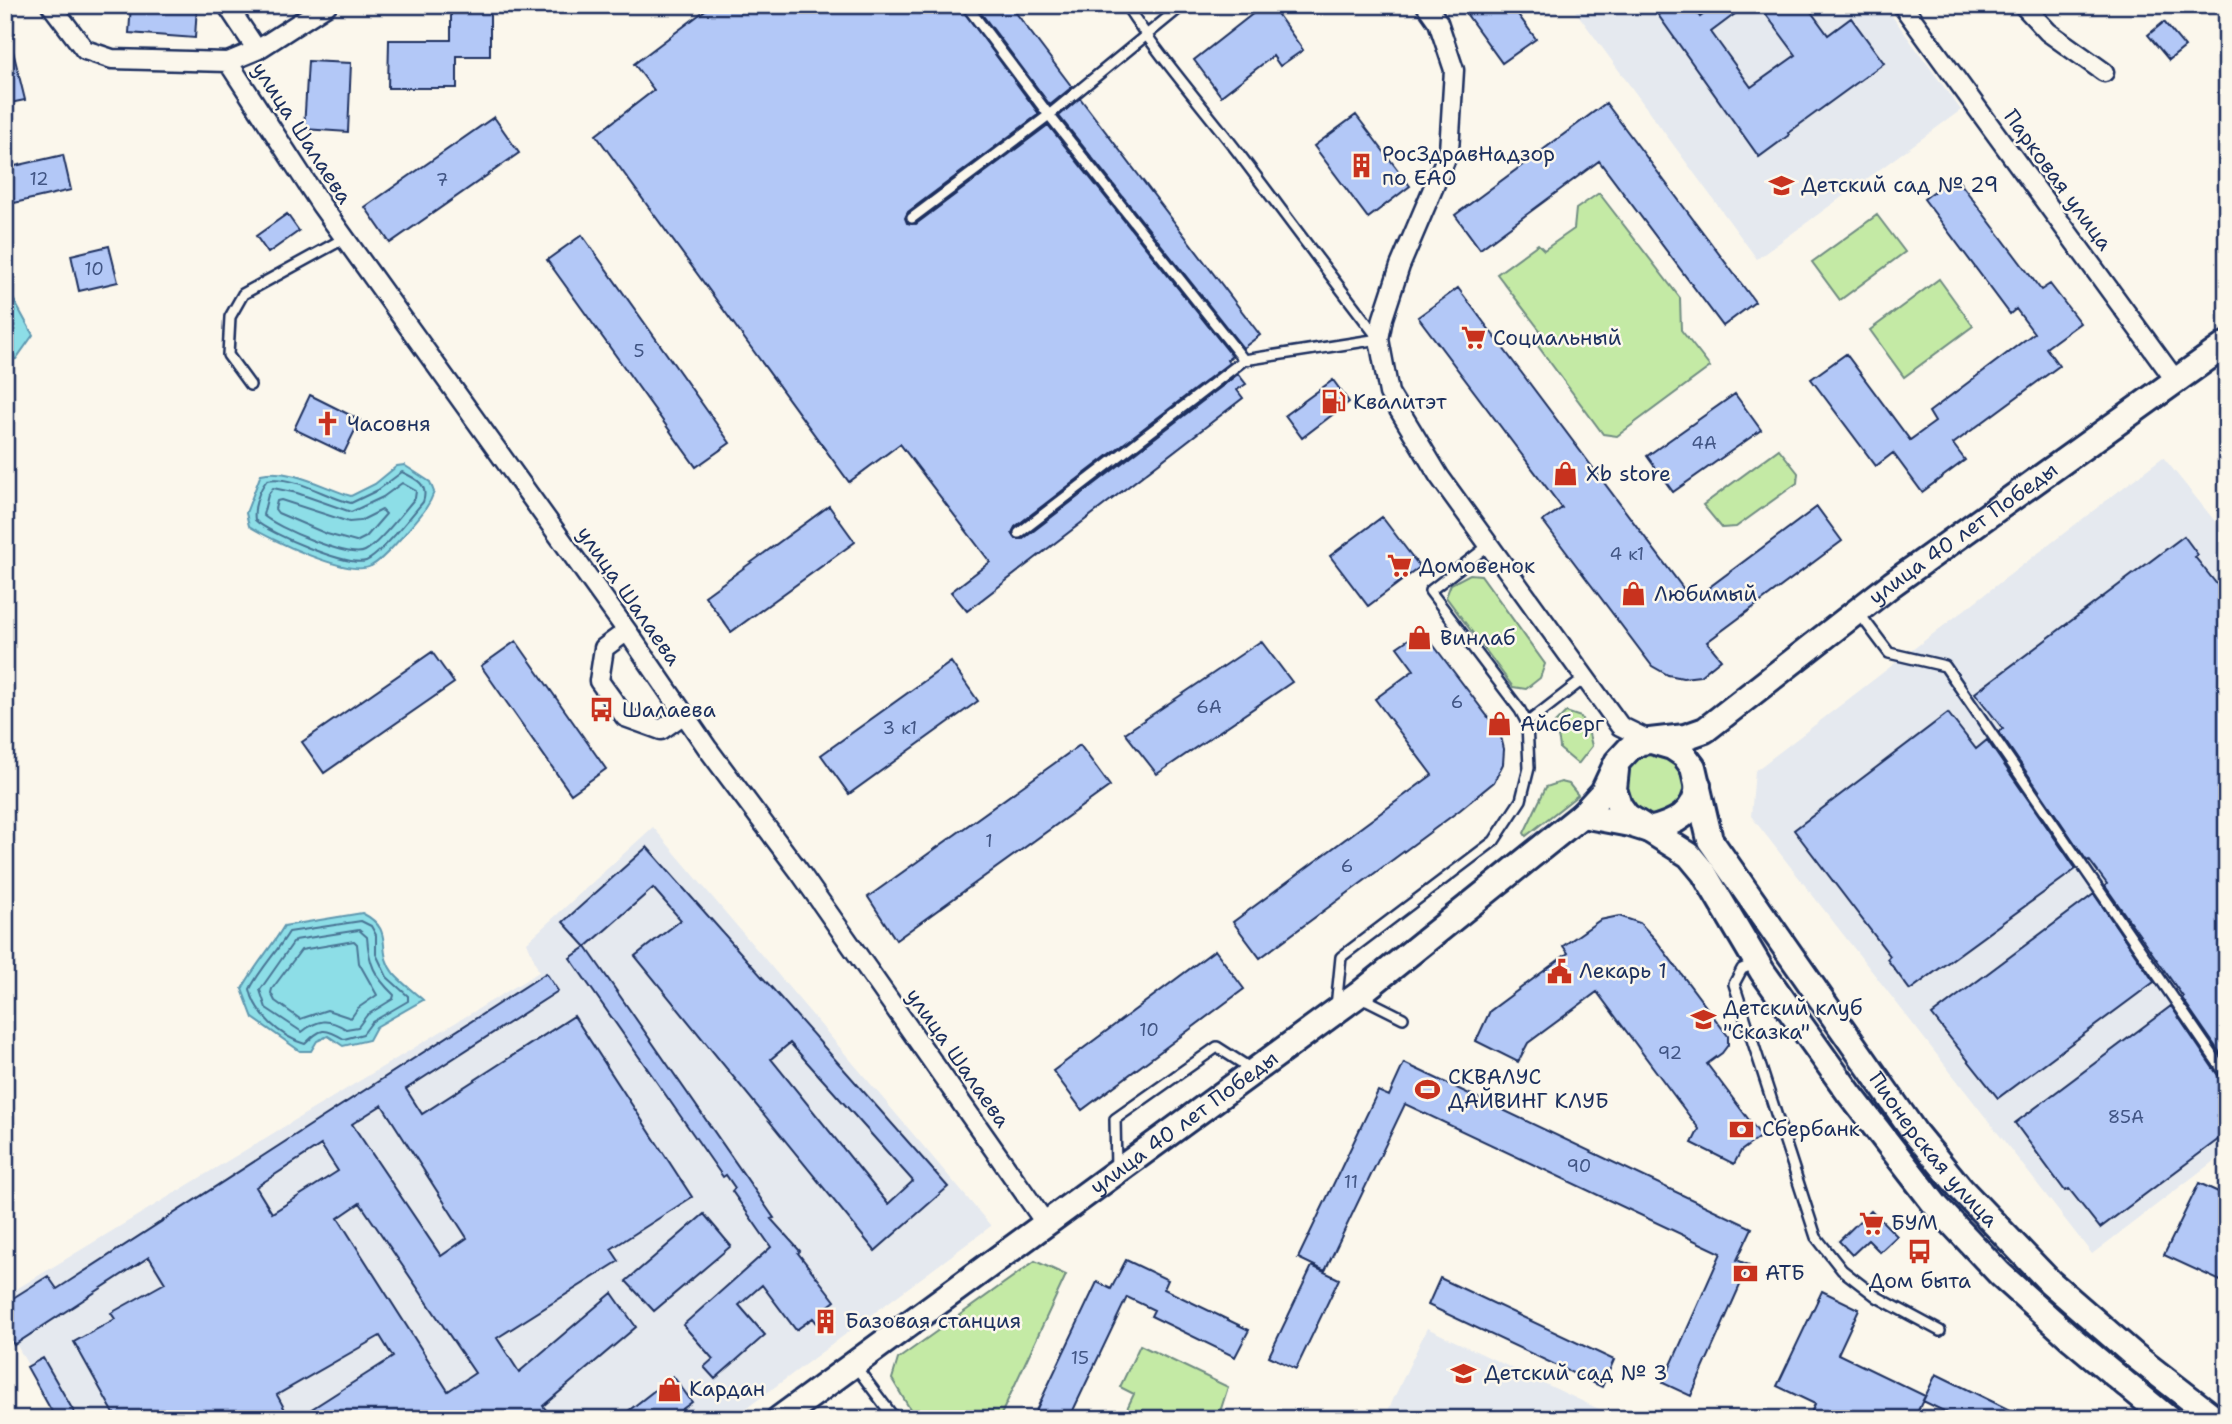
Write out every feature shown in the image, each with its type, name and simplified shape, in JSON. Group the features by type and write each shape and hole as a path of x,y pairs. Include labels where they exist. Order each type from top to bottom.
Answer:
{"main road":[{"name":"улица 40 лет Победы","path":"1705,730 1857,611 2227,344"},
{"path":"1648,831 1628,816 1619,805 1614,789 1617,762 1630,748 1641,742 1685,737 1705,730"},
{"path":"1582,815 1630,824 1648,831 1681,818 1692,807 1698,789 1700,754 1705,730"},
{"path":"1651,741 1672,747 1684,755 1693,767 1698,789"},
{"name":"улица 40 лет Победы","path":"779,1419 1358,995 1582,815 1603,792 1617,762"},
{"name":"Пионерская улица","path":"1698,789 1710,839 1914,1133 1949,1198 1967,1242 2072,1339 2168,1419"},
{"name":"Пионерская улица","path":"1648,831 1689,856 1704,873 1762,971 1856,1102 1949,1198 2135,1356 2216,1419"}],"street":[{"path":"51,5 85,50 112,59 228,62"},
{"name":"улица Шалаева","path":"227,5 257,50 228,62 345,238 799,871 1046,1224"},
{"path":"257,50 327,5"},
{"path":"1426,5 1438,22 1454,70 1449,151 1400,265 1379,338 1389,394 1439,475 1620,726 1651,741"},
{"name":"Парковая улица","path":"1902,5 2176,381"},
{"path":"2023,5 2048,32 2104,72"},
{"path":"627,631 604,648 599,681 625,718 661,730 684,714"},
{"path":"1617,762 1620,726"}],"lane":[{"path":"965,5 1244,360"},
{"path":"1019,533 1244,360 1379,338 1146,35 1126,5"},
{"path":"912,218 1049,115 1183,5"},
{"path":"250,385 228,355 230,317 243,294 345,238"},
{"path":"1335,1012 1341,957 1494,841 1521,800 1529,768 1527,723 1520,709 1430,591 1489,545"},
{"path":"1857,611 1889,653 1945,666 2227,1076"},
{"path":"1527,723 1585,678"},
{"path":"1762,971 1749,966 1742,970 1734,984 1816,1237 1842,1270 1877,1297 1940,1331"},
{"path":"1358,995 1403,1018"},
{"path":"1116,1172 1115,1119 1217,1047 1255,1071"},
{"path":"854,1364 895,1419"}],"shaded area":[{"name":"Детский сад № 29","path":"1571,5 1884,5 1961,110 1757,259"},
{"path":"2163,457 2227,536 2227,1151 2092,1254 1751,816 1755,771"},
{"path":"653,827 991,1226 732,1419 58,1419 5,1324 5,1296 539,972 527,942"},
{"name":"Детский сад № 3","path":"1427,1328 1620,1419 1384,1419"}],"green space":[{"path":"1599,193 1680,298 1681,330 1710,367 1617,436 1603,434 1538,346 1542,333 1497,274 1538,244 1544,250 1574,229 1576,209"},
{"path":"1877,215 1905,252 1840,300 1812,262"},
{"path":"1939,279 1973,326 1904,377 1870,330"},
{"path":"1779,449 1798,473 1797,483 1736,527 1722,528 1703,505"},
{"path":"1470,574 1481,575 1545,664 1540,678 1526,689 1513,687 1446,597 1451,584"},
{"path":"1566,712 1581,717 1592,746 1578,764 1560,749 1555,723"},
{"path":"1655,753 1677,764 1684,774 1687,787 1680,808 1651,820 1630,810 1624,772 1633,760"},
{"path":"1561,782 1569,784 1578,795 1526,836 1524,833 1546,787"},
{"path":"1035,1261 1066,1275 999,1419 916,1419 892,1379 898,1359"},
{"path":"1140,1345 1228,1387 1219,1415 1226,1419 1106,1419 1109,1412 1123,1417 1134,1394 1120,1387"}],"water":[{"path":"5,284 33,335 16,359 5,361"},
{"path":"404,465 430,482 434,492 416,520 388,552 371,566 346,567 328,562 291,548 249,526 246,513 261,474 295,476 351,496 375,484 397,466"},
{"path":"362,913 379,927 385,956 394,974 423,1000 376,1027 369,1040 343,1046 328,1036 317,1041 311,1051 300,1051 253,1018 242,989 284,926"}],"building":[{"path":"131,5 197,5 195,38 129,33"},
{"path":"451,5 490,5 490,56 457,56 457,88 388,88 389,40 451,40"},
{"path":"712,5 959,5 1039,114 908,212 905,218 907,223 916,224 1048,125 1232,356 1227,360 1229,363 1015,527 1012,533 1016,539 1023,539 1238,374 1246,384 1237,390 1243,398 967,611 951,592 990,562 900,444 849,482 596,135 654,90 634,64"},
{"path":"975,5 1010,5 1072,87 1050,105"},
{"path":"1264,5 1271,5 1303,50 1280,66 1273,56 1221,96 1194,60"},
{"path":"1460,5 1511,5 1536,39 1502,63"},
{"path":"1651,5 1691,5 1700,17 1716,5 1747,5 1711,32 1751,87 1796,55 1759,5 1806,5 1828,35 1851,18 1884,63 1759,157"},
{"path":"2164,22 2185,47 2169,60 2148,35"},
{"path":"11,43 25,100 5,104 5,44"},
{"path":"308,61 351,63 348,132 304,129"},
{"path":"1080,98 1260,335 1243,348 1059,116"},
{"path":"1606,103 1755,302 1723,326 1599,161 1480,249 1455,215"},
{"name":"РосЗдравНадзор по ЕАО","path":"1356,115 1410,186 1368,218 1314,146"},
{"path":"494,117 519,153 390,243 365,207"},
{"path":"63,155 71,190 14,203 6,168"},
{"path":"1955,176 2041,290 2050,284 2080,323 2046,348 2059,366 1953,444 1965,460 1922,492 1893,453 1876,466 1811,379 1846,354 1910,440 1935,422 1929,412 2034,333 2016,309 2010,314 1924,199"},
{"path":"287,214 299,231 268,253 256,236"},
{"path":"582,235 730,443 696,467 547,260"},
{"path":"109,246 118,282 79,291 71,255"},
{"path":"1458,288 1692,600 1817,507 1842,541 1707,642 1721,659 1700,676 1683,678 1668,675 1652,666 1543,521 1562,508 1418,317"},
{"path":"1333,380 1349,402 1302,438 1285,415"},
{"path":"1735,394 1761,430 1673,492 1647,456"},
{"name":"Часовня","path":"310,395 360,420 344,453 294,429"},
{"path":"829,506 855,542 731,632 705,596"},
{"path":"1382,517 1420,567 1368,606 1330,556"},
{"path":"2184,536 2198,555 2195,557 2227,597 2227,1063 2105,886 2107,884 2089,860 2087,861 1999,732 2003,729 1975,693"},
{"path":"1422,630 1500,733 1504,749 1503,764 1494,782 1460,810 1260,958 1233,922 1432,775 1375,699 1414,670 1397,647"},
{"path":"516,641 606,769 571,794 481,666"},
{"path":"1261,641 1292,682 1157,774 1125,733"},
{"path":"432,652 454,683 324,773 302,742"},
{"path":"951,662 978,701 849,794 821,755"},
{"path":"1948,713 1976,749 1987,740 2076,869 1910,990 1887,959 1890,956 1794,830"},
{"path":"1080,745 1110,786 896,940 868,897"},
{"path":"647,847 948,1187 875,1251 635,956 681,920 653,888 586,947 563,922","holes":["790,1043 913,1181 888,1204 771,1059"]},
{"path":"2094,894 2154,982 1998,1098 1932,1015"},
{"path":"1619,916 1640,923 1655,939 1728,1036 1728,1045 1722,1053 1707,1064 1761,1136 1741,1151 1734,1164 1692,1143 1699,1129 1597,992 1528,1043 1518,1062 1476,1041 1490,1011 1568,953 1563,946 1600,920"},
{"path":"586,947 774,1218 771,1219 800,1251 798,1253 835,1301 826,1308 835,1321 822,1330 813,1318 796,1330 762,1285 739,1305 765,1335 715,1379 704,1367 713,1359 683,1325 771,1247 732,1191 735,1188 726,1175 723,1177 570,958"},
{"path":"1215,950 1244,989 1082,1110 1053,1071"},
{"path":"546,973 558,991 406,1089 422,1114 574,1016 692,1197 611,1249 619,1261 497,1338 519,1372 612,1293 636,1327 543,1406 553,1419 296,1419 393,1357 380,1336 277,1395 290,1419 117,1419 74,1342 115,1319 111,1313 165,1283 149,1257 14,1345 5,1329 5,1303 48,1276 57,1289","holes":["382,1105 467,1238 441,1256 352,1124","321,1145 338,1171 272,1213 256,1187","360,1203 475,1373 448,1391 338,1218"]},
{"path":"2171,1006 2221,1080 2227,1083 2227,1133 2100,1228 2069,1189 2065,1191 2015,1123"},
{"path":"1404,1063 1752,1228 1737,1260 1749,1265 1691,1396 1663,1383 1721,1253 1405,1104 1325,1271 1298,1258 1378,1091 1389,1096"},
{"path":"2199,1183 2227,1196 2227,1284 2164,1255"},
{"name":"БУМ","path":"1871,1210 1897,1236 1880,1252 1868,1240 1852,1255 1839,1241"},
{"path":"704,1214 731,1246 654,1311 626,1281"},
{"path":"1126,1260 1168,1280 1164,1289 1249,1330 1235,1357 1151,1316 1154,1310 1127,1297 1069,1419 1032,1419 1097,1282 1111,1289"},
{"path":"1312,1266 1339,1279 1296,1369 1269,1356"},
{"path":"1440,1278 1614,1360 1602,1387 1428,1305"},
{"path":"1822,1291 1859,1309 1838,1354 1925,1396 1914,1419 1808,1419 1815,1404 1777,1386"},
{"path":"43,1358 78,1419 56,1419 27,1367"},
{"path":"1936,1374 2028,1419 1960,1419 1923,1401"},
{"name":"Кардан","path":"673,1376 692,1402 669,1419 618,1419"}],"place":[{"name":"РосЗдравНадзор по ЕАО","path":"1362,166"},
{"name":"Детский сад № 29","path":"1781,185"},
{"name":"Социальный","path":"1473,338"},
{"name":"Квалитэт","path":"1333,402"},
{"name":"Часовня","path":"327,424"},
{"name":"Xb store","path":"1566,474"},
{"name":"Домовенок","path":"1399,566"},
{"name":"Любимый","path":"1634,594"},
{"name":"Винлаб","path":"1420,638"},
{"name":"Шалаева","path":"602,710"},
{"name":"Айсберг","path":"1500,724"},
{"name":"Лекарь 1","path":"1559,971"},
{"name":"Детский клуб \"Сказка\"","path":"1703,1020"},
{"name":"СКВАЛУС ДАЙВИНГ КЛУБ","path":"1428,1089"},
{"name":"Сбербанк","path":"1742,1129"},
{"name":"БУМ","path":"1871,1223"},
{"name":"Дом быта","path":"1920,1252"},
{"name":"АТБ","path":"1745,1273"},
{"name":"Базовая станция","path":"825,1321"},
{"name":"Детский сад № 3","path":"1464,1373"},
{"name":"Кардан","path":"669,1389"}]}
